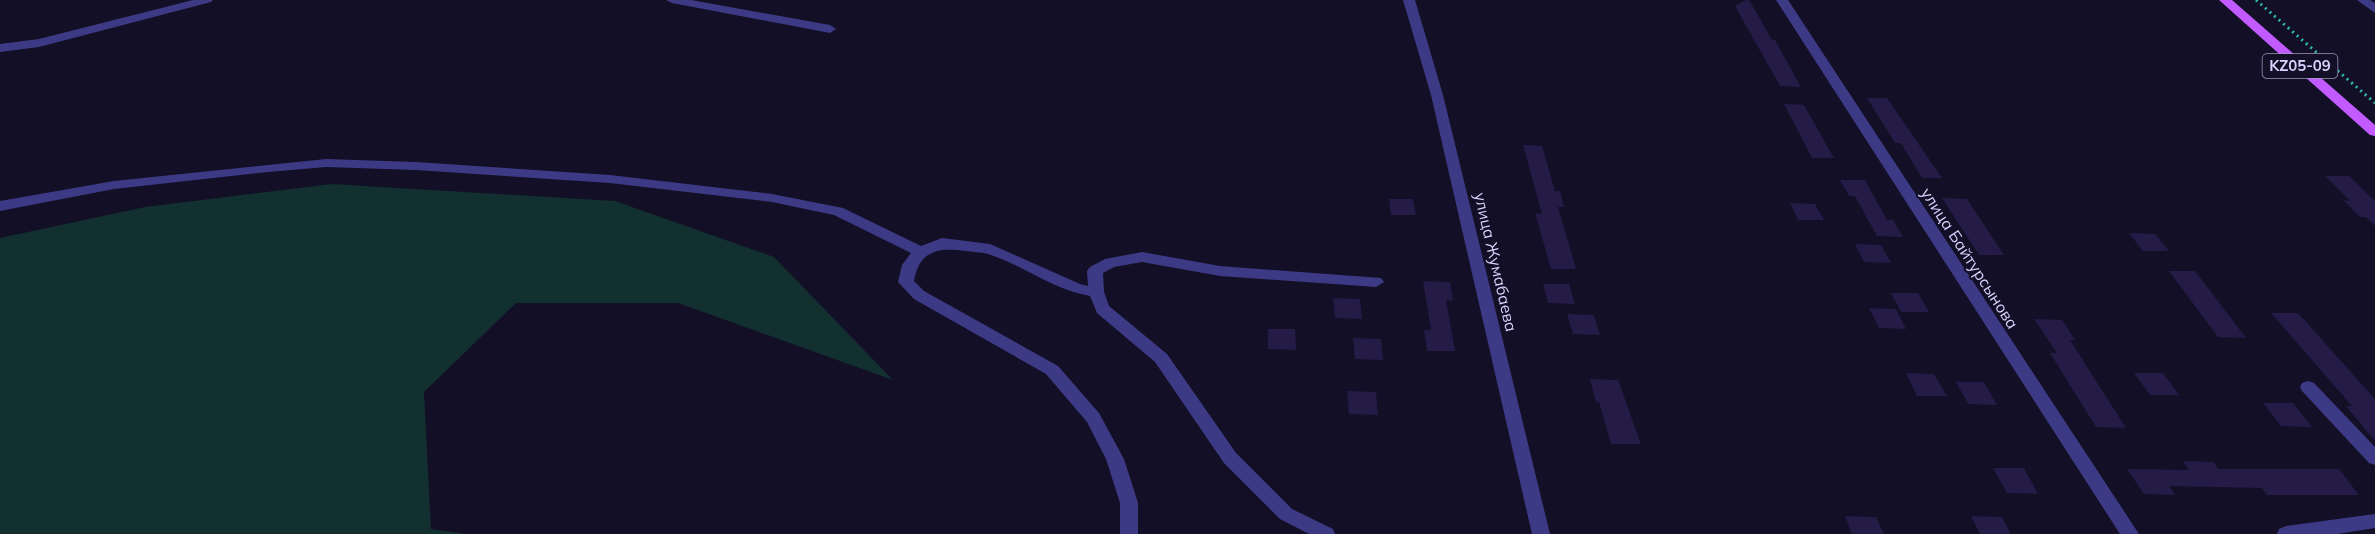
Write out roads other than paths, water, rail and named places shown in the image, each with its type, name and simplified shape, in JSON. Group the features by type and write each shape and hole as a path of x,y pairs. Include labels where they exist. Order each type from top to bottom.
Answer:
{"main road":[{"name":"KZ05-09","path":"2225,0 2375,132"}],"street":[{"path":"0,48 39,43 207,0"},
{"path":"672,0 830,29"},
{"name":"улица Жумабаева","path":"1409,0 1437,95 1541,534"},
{"name":"улица Байтурсынова","path":"1782,0 2130,534"},
{"path":"2364,0 2375,9"},
{"path":"0,206 114,185 211,174 326,163 416,166 610,179 772,198 838,211 921,252"},
{"path":"1096,292 1077,289 990,249 942,243 921,252 909,265 906,282 919,295 1052,370 1093,418 1115,459 1129,503 1129,534"},
{"path":"1326,534 1286,514 1230,458 1161,358 1102,309 1096,292 1095,272 1110,263 1142,257 1220,271 1376,282"},
{"path":"2308,387 2375,458"},
{"path":"2286,534 2375,521"}]}
